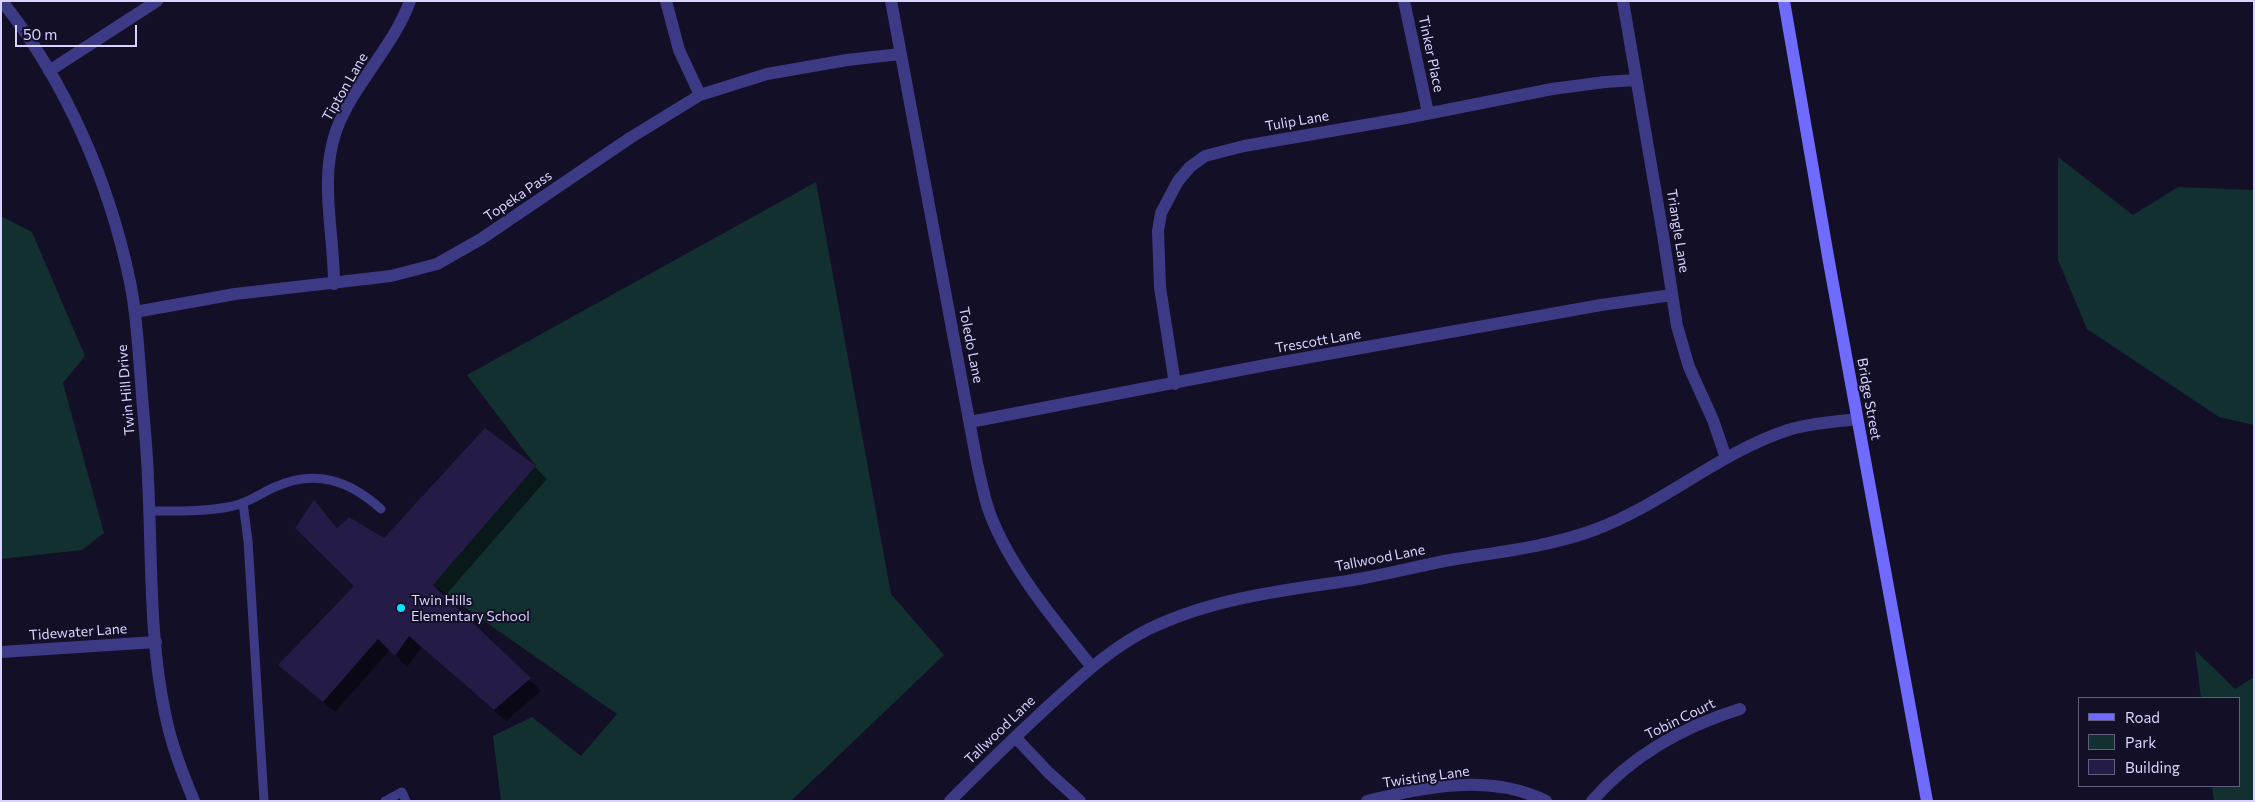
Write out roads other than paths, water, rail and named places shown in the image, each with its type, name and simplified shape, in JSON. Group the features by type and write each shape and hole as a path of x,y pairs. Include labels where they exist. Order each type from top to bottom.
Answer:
{"main road":[{"name":"Bridge Street","path":"1784,1 1927,801"}],"street":[{"name":"Twin Hill Drive","path":"2,1 20,24 49,71 78,125 102,182 123,249 135,312 147,462 156,642 164,712 172,744 194,801"},
{"path":"49,71 157,1"},
{"name":"Tipton Lane","path":"334,284 334,253 328,197 331,148 346,110 397,31 410,1"},
{"path":"666,1 679,50 700,95"},
{"name":"Toledo Lane","path":"891,1 982,489 1000,536 1024,576 1091,666"},
{"name":"Tinker Place","path":"1404,1 1428,113"},
{"name":"Triangle Lane","path":"1623,1 1682,348 1713,420 1726,458"},
{"name":"Topeka Pass","path":"135,312 235,294 391,276 437,264 481,239 630,138 700,95 767,74 807,66 900,54"},
{"name":"Tulip Lane","path":"1176,384 1160,287 1158,231 1161,213 1178,181 1190,167 1205,156 1244,146 1552,89 1636,80"},
{"name":"Trescott Lane","path":"970,422 1476,327 1672,295"},
{"name":"Tallwood Lane","path":"950,801 1091,666 1149,629 1176,617 1222,603 1537,545 1592,531 1642,508 1726,458 1760,441 1795,428 1858,419"},
{"name":"Tidewater Lane","path":"1,652 156,642"},
{"name":"Tobin Court","path":"1592,801 1612,779 1640,756 1672,736 1740,708"},
{"path":"1015,737 1048,773 1080,801"},
{"name":"Twisting Lane","path":"1367,801 1440,787 1487,784 1510,787 1546,801"}],"lane":[{"path":"148,511 195,510 243,504 276,486 305,477 326,479 352,488 381,509"},
{"path":"243,504 248,541 264,801"},
{"path":"385,801 402,792 406,801"}],"place":[{"name":"Twin Hills Elementary School","path":"401,608"}]}
